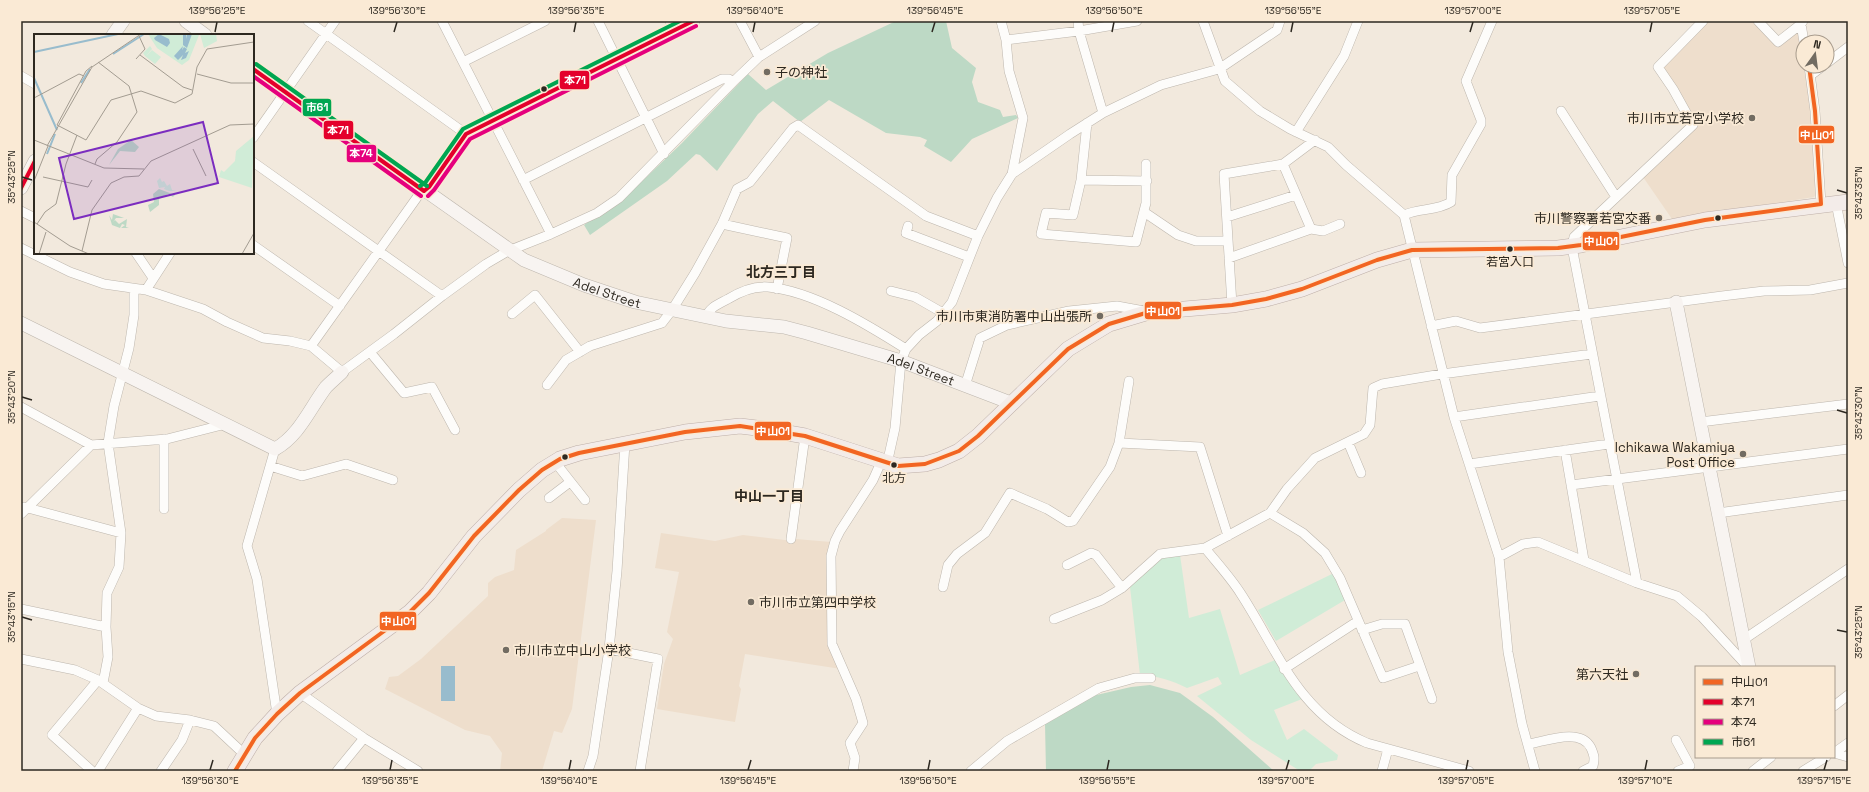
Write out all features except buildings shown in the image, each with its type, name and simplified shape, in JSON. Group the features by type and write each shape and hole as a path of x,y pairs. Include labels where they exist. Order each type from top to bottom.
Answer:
{"main road":[{"path":"235,771 255,738 277,714 300,693 420,603 474,536 529,480 555,462 579,453 704,429 740,426 805,436 884,463 911,466 939,460 959,451 978,436 1064,353 1080,341 1109,324 1149,312 1232,305 1250,302 1302,289 1377,260 1412,250 1527,249 1572,246 1705,220 1835,203"}],"street":[{"path":"114,34 123,21"},
{"path":"186,21 203,34"},
{"path":"308,21 466,134"},
{"path":"254,137 335,21"},
{"path":"442,21 551,234"},
{"path":"463,62 545,21"},
{"path":"598,21 664,154"},
{"path":"311,346 418,196 429,187 466,134 616,59 672,26 693,21"},
{"path":"740,21 759,56"},
{"path":"277,714 257,579 246,546 275,449 286,443 306,418 327,386 342,372 442,296 508,251 551,234 596,213 618,198 664,154 759,56 815,21"},
{"path":"1001,21 1006,40 1009,71 1023,118 1012,174"},
{"path":"1078,21 1079,31 1103,113"},
{"path":"1006,40 1079,31 1137,21"},
{"path":"1203,21 1225,81 1260,111 1296,132 1328,147 1346,166 1404,215 1442,374 1454,417 1499,557 1508,652 1522,724 1529,744 1535,771"},
{"path":"853,771 855,758 850,743 863,723 856,699 832,644 831,556 835,541 840,531 884,463 895,428 901,361 906,348 919,335 937,321 952,302 978,236 996,198 1012,174 1103,113 1161,85 1220,69 1277,30 1280,21"},
{"path":"1296,132 1344,56 1358,21"},
{"path":"1404,215 1419,210 1443,207 1451,202 1452,175 1482,120 1466,82 1492,21"},
{"path":"1637,583 1572,246 1574,237 1693,125 1658,67 1702,21"},
{"path":"1758,21 1778,42 1802,22"},
{"path":"1802,22 1803,34"},
{"path":"1835,57 1848,47"},
{"name":"Adel Street","path":"254,70 508,251 524,260 584,285 635,302 726,322 784,327 807,333 901,361 1011,403"},
{"path":"1810,74 1815,111 1848,263"},
{"path":"21,76 34,83"},
{"path":"523,180 722,79 729,79 734,82"},
{"path":"1561,111 1616,197"},
{"path":"1087,123 1081,180 1073,215 1046,212 1041,234 1136,242 1146,204 1146,164"},
{"path":"548,385 566,360 580,352 601,342 662,323 672,310 722,224 737,189 750,182 793,128 798,125 926,216 978,236"},
{"path":"1232,305 1224,174 1283,164 1315,140"},
{"path":"21,188 24,173 34,162"},
{"path":"254,163 442,296"},
{"path":"1283,164 1311,230"},
{"path":"1081,180 1146,181"},
{"path":"1227,217 1296,195"},
{"path":"21,211 34,218"},
{"path":"1144,212 1178,235 1196,241 1228,241"},
{"path":"722,224 787,238 777,289"},
{"path":"1229,258 1311,230 1323,231 1340,224"},
{"path":"908,226 906,233 969,257"},
{"path":"254,246 340,306"},
{"path":"21,248 70,272 104,284 146,290 203,309 226,322 263,338 290,341 311,346 342,372"},
{"path":"137,254 153,278"},
{"path":"146,290 169,254"},
{"path":"1431,326 1456,321 1480,328 1764,291 1810,290 1848,283"},
{"path":"706,318 709,310 741,292 767,287 795,292 863,322 906,348"},
{"path":"92,771 52,735 101,681 108,657 106,627 107,593 119,567 121,533 108,443 114,406 124,373 133,321 134,289"},
{"path":"891,291 915,297 943,313"},
{"path":"512,314 535,296 580,352"},
{"path":"1676,302 1748,666"},
{"path":"965,386 980,338 1007,325 1069,311 1117,306 1149,312"},
{"path":"21,322 275,449"},
{"path":"370,352 404,393 432,387 455,430"},
{"path":"1054,619 1102,600 1122,588 1160,554 1205,548 1270,513 1287,490 1315,458 1364,434 1370,425 1373,388 1382,384 1442,374 1592,354"},
{"path":"943,588 948,565 957,554 985,533 1010,493 1047,509 1068,522 1073,521 1110,467 1119,442 1129,381"},
{"path":"1454,417 1600,396"},
{"path":"1700,422 1848,404"},
{"path":"21,407 91,445 164,439 226,424"},
{"path":"791,540 805,436"},
{"path":"164,439 164,509"},
{"path":"1119,442 1200,447 1228,536"},
{"path":"1348,442 1361,473"},
{"path":"588,771 593,756 609,649 618,566 625,443"},
{"path":"1469,464 1609,444"},
{"path":"23,509 91,445"},
{"path":"1571,485 1848,449"},
{"path":"1565,450 1584,560"},
{"path":"555,462 584,500"},
{"path":"270,466 302,476 346,464 393,480"},
{"path":"549,498 570,482"},
{"path":"1718,513 1848,495"},
{"path":"23,509 121,533"},
{"path":"1270,513 1302,533 1325,553 1340,578 1383,678 1419,666"},
{"path":"1499,557 1523,544 1538,542 1637,583 1676,596 1702,617 1747,666"},
{"path":"1205,548 1240,593 1284,669 1303,696 1332,723 1352,737 1388,749 1469,771"},
{"path":"1067,564 1091,552 1096,555 1122,588"},
{"path":"1743,640 1848,569"},
{"path":"21,609 106,627"},
{"path":"1284,669 1358,621"},
{"path":"1362,630 1382,624 1405,624 1432,699"},
{"path":"609,649 658,659 640,771"},
{"path":"21,659 75,670 101,681 138,708 156,716 190,720 214,726 244,754"},
{"path":"971,771 1007,741 1099,688 1135,678 1151,678"},
{"path":"300,693 364,738 418,771"},
{"path":"1835,705 1848,695"},
{"path":"98,771 138,708"},
{"path":"161,771 182,740 190,720"},
{"path":"1529,744 1570,736 1585,740 1589,743 1595,756 1592,766 1583,771"},
{"path":"336,771 364,738"},
{"path":"1676,740 1690,766 1678,771"},
{"path":"1835,752 1848,743"},
{"path":"1382,771 1388,749"},
{"path":"1835,753 1848,757"},
{"path":"1753,771 1770,758"},
{"path":"1803,771 1824,758"}],"shaded area":[{"name":"市川市立若宮小学校","path":"1707,21 1754,21 1777,44 1795,32 1799,34 1795,34 1795,74 1805,74 1811,112 1816,194 1814,197 1725,211 1724,209 1672,219 1643,177 1697,125 1663,70 1663,66"},
{"name":"市川市立中山小学校","path":"562,518 596,520 572,709 562,733 554,731 542,771 500,771 502,753 490,736 465,730 385,689 389,677 398,676 421,659 488,596 488,583 495,577 514,570 516,550 546,531"},
{"name":"市川市立第四中学校","path":"661,533 715,541 743,535 793,541 796,539 831,542 829,643 841,669 745,654 739,686 741,689 735,722 657,709 664,664 673,639 667,632 679,572 655,568"}],"green space":[{"path":"896,21 946,21 952,48 976,68 972,82 978,102 1000,110 1003,117 1016,115 1018,118 972,139 951,162 924,146 927,140 920,137 886,133 829,100 800,122 773,101 758,114 717,171 700,155 696,154 667,181 590,235 584,225 636,187 682,143 748,74 766,90 828,53"},
{"path":"1180,555 1189,618 1220,609 1240,675 1275,660 1302,699 1274,710 1287,740 1304,729 1338,755 1337,760 1316,764 1309,771 1300,771 1251,740 1197,696 1222,684 1218,677 1187,688 1164,679 1140,675 1130,587 1161,557"},
{"path":"1334,573 1345,600 1276,641 1258,610"},
{"path":"1150,685 1180,693 1213,717 1274,771 1046,771 1045,724 1092,696 1131,687"}],"water":[{"path":"441,666 455,666 455,701 441,701"}],"transit line":[{"name":"市61","path":"420,186 425,183 463,129 680,21"},
{"name":"本71","path":"424,191 429,187 466,134 693,21"},
{"name":"本74","path":"428,196 434,190 470,139 696,26"},
{"name":"市61","path":"256,64 427,186"},
{"name":"本71","path":"254,70 424,191"},
{"name":"中山01","path":"1810,74 1815,111 1821,204"},
{"name":"本74","path":"254,77 421,196"},
{"name":"本71","path":"21,188 34,163"},
{"name":"中山01","path":"235,771 255,738 277,714 300,693 410,612 429,593 474,536 519,490 542,470 560,459 579,453 685,432 740,426 805,436 898,466 925,464 959,451 978,436 1068,349 1109,324 1149,312 1232,305 1266,299 1302,289 1377,260 1412,250 1558,248 1581,245 1705,220 1821,204"}],"place":[{"name":"子の神社","path":"767,72"},
{"name":"市川市立若宮小学校","path":"1752,118"},
{"name":"市川警察署若宮交番","path":"1659,218"},
{"name":"若宮入口","path":"1510,249"},
{"name":"市川市東消防署中山出張所","path":"1100,316"},
{"name":"Ichikawa Wakamiya Post Office","path":"1743,454"},
{"name":"北方","path":"894,465"},
{"name":"市川市立第四中学校","path":"751,602"},
{"name":"市川市立中山小学校","path":"506,650"},
{"name":"第六天社","path":"1636,674"}],"district":[{"name":"北方三丁目","path":"781,272"},
{"name":"中山一丁目","path":"769,496"}]}
